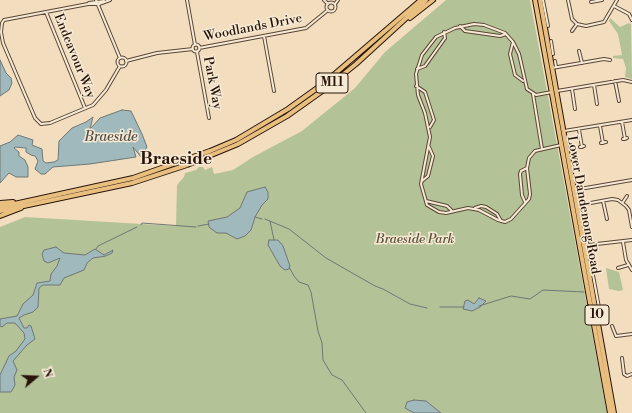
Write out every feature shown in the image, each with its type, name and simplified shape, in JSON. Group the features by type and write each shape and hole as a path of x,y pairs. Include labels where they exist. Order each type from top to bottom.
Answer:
{"highway":[{"path":"395,23 417,0"},
{"name":"M11","path":"224,148 288,109 341,70 421,0"},
{"name":"M11","path":"0,211 31,202 133,178 224,148 287,116 344,74 426,0"},
{"path":"344,74 434,0"},
{"name":"Lower Dandenong Road","path":"535,0 564,133 574,190 579,205 610,413"},
{"name":"Lower Dandenong Road","path":"540,0 547,24 554,68 554,92 562,144 598,315 614,413"},
{"path":"0,203 31,202"},
{"path":"0,216 31,202"},
{"name":"M11","path":"0,207 31,202"}],"street":[{"path":"96,2 120,58 124,58 126,61 125,66 120,66 100,98 85,108 50,123 45,124 38,122 3,43 1,27 4,20 96,2 110,0"},
{"path":"187,0 195,45 193,49 197,52 199,48 195,45"},
{"path":"324,0 328,4 328,10"},
{"path":"328,4 332,2 334,4 338,0"},
{"name":"Lower Dandenong Road","path":"544,0 547,24"},
{"path":"568,0 571,17 577,24 587,26 602,23 607,19 617,0"},
{"path":"591,2 602,0"},
{"name":"Woodlands Drive","path":"199,48 306,28 316,22 328,10 334,10 334,4"},
{"path":"614,6 629,14 632,20"},
{"name":"Endeavour Way","path":"46,12 85,108"},
{"path":"572,31 577,24"},
{"path":"562,144 536,151 529,158 527,168 530,194 511,219 505,222 485,212 474,209 461,208 452,212 438,212 432,209 426,201 422,191 422,181 429,147 429,128 416,86 417,69 422,55 436,37 444,32 460,26 484,25 506,34 513,42 519,54 527,90 533,94 554,92 615,81 624,80 632,82"},
{"path":"460,26 465,31 500,36 506,34"},
{"path":"417,69 425,66 445,38 444,32"},
{"path":"264,36 274,91"},
{"name":"Lower Dandenong Road","path":"551,41 550,45 553,54"},
{"path":"513,42 510,54 516,76 524,81"},
{"name":"Woodlands Drive","path":"126,61 162,52 193,49"},
{"path":"579,51 582,63"},
{"name":"Park Way","path":"197,52 209,118"},
{"path":"120,58 117,62 120,66"},
{"path":"554,68 604,59 610,60"},
{"name":"Lower Dandenong Road","path":"554,68 555,61"},
{"path":"615,81 619,100"},
{"path":"594,85 597,104"},
{"path":"416,86 425,92 434,120 429,128"},
{"path":"572,89 575,109"},
{"path":"533,94 542,149"},
{"path":"564,133 632,120"},
{"path":"622,122 625,139"},
{"path":"600,126 604,143"},
{"path":"579,130 582,147"},
{"path":"422,181 428,176 433,156 429,147"},
{"path":"525,202 522,195 520,174 521,171 527,168"},
{"path":"574,190 632,180"},
{"path":"622,202 627,196"},
{"path":"579,205 612,200 622,202 629,210 632,227"},
{"path":"426,201 447,206 452,212"},
{"path":"603,201 607,219"},
{"path":"474,209 481,206 486,207 496,214 501,221"},
{"path":"584,246 632,240"},
{"path":"618,268 631,267 623,242"},
{"path":"612,326 616,336 632,334"},
{"path":"622,358 625,375 632,374"}],"green space":[{"name":"Braeside Park","path":"446,0 530,0 607,413 0,413 0,227 25,217 176,226 177,185 184,177 185,173 196,170 199,167 203,167 205,170 212,167 214,174 233,170 253,157 302,131 355,88 385,52"},
{"path":"610,18 620,27 629,23 631,24 632,79 625,77 626,68 623,59 613,58 613,56 622,55 618,34 609,21"},
{"path":"606,268 619,272 623,290 619,291 609,289"}],"water":[{"path":"0,60 6,73 11,78 12,83 9,90 0,96"},
{"name":"Braeside","path":"122,110 131,111 142,134 147,147 141,157 133,147 136,157 90,164 53,167 45,174 41,174 35,169 38,161 35,156 26,152 26,148 15,147 14,148 19,152 19,156 25,160 28,167 28,177 16,177 9,173 0,183 0,146 10,142 18,135 33,140 32,145 42,149 43,161 46,163 54,162 58,160 59,141 72,128 93,117 90,129 100,118"},
{"path":"265,187 268,192 268,199 262,205 255,217 251,230 245,236 237,239 226,233 217,233 209,227 208,221 227,217 240,208 247,192"},
{"path":"269,240 278,240 283,246 290,266 289,269 285,270 280,266 268,245"},
{"path":"56,247 64,253 85,255 95,249 104,255 113,250 112,253 106,256 93,258 87,263 84,270 64,278 60,285 43,285 39,288 38,307 33,312 19,318 24,328 27,328 29,325 31,326 35,339 27,345 13,361 17,370 14,377 15,385 11,392 0,392 0,375 9,356 16,351 25,339 24,333 15,323 7,323 2,327 0,326 0,319 17,316 23,304 33,295 37,283 50,281 51,274 57,266 60,258 48,263 44,261 42,254 44,250"},
{"path":"479,298 486,301 480,307 472,311 463,309 465,301 468,300 474,304"},
{"path":"414,400 426,401 441,413 414,413 405,408 407,402"}],"waterway":[{"path":"255,217 262,219"},
{"path":"265,219 289,229 326,258 375,286 410,304 427,308"},
{"path":"270,221 274,240"},
{"path":"141,225 142,223 196,227"},
{"path":"198,226 209,224"},
{"path":"96,249 98,246 137,227"},
{"path":"289,267 299,282 308,285 311,292 318,331 322,343 323,360 332,375 342,380 366,413"},
{"path":"479,306 511,296 530,299 543,290 584,292"},
{"path":"440,307 464,307"}],"district":[{"name":"Braeside","path":"176,160"}]}
